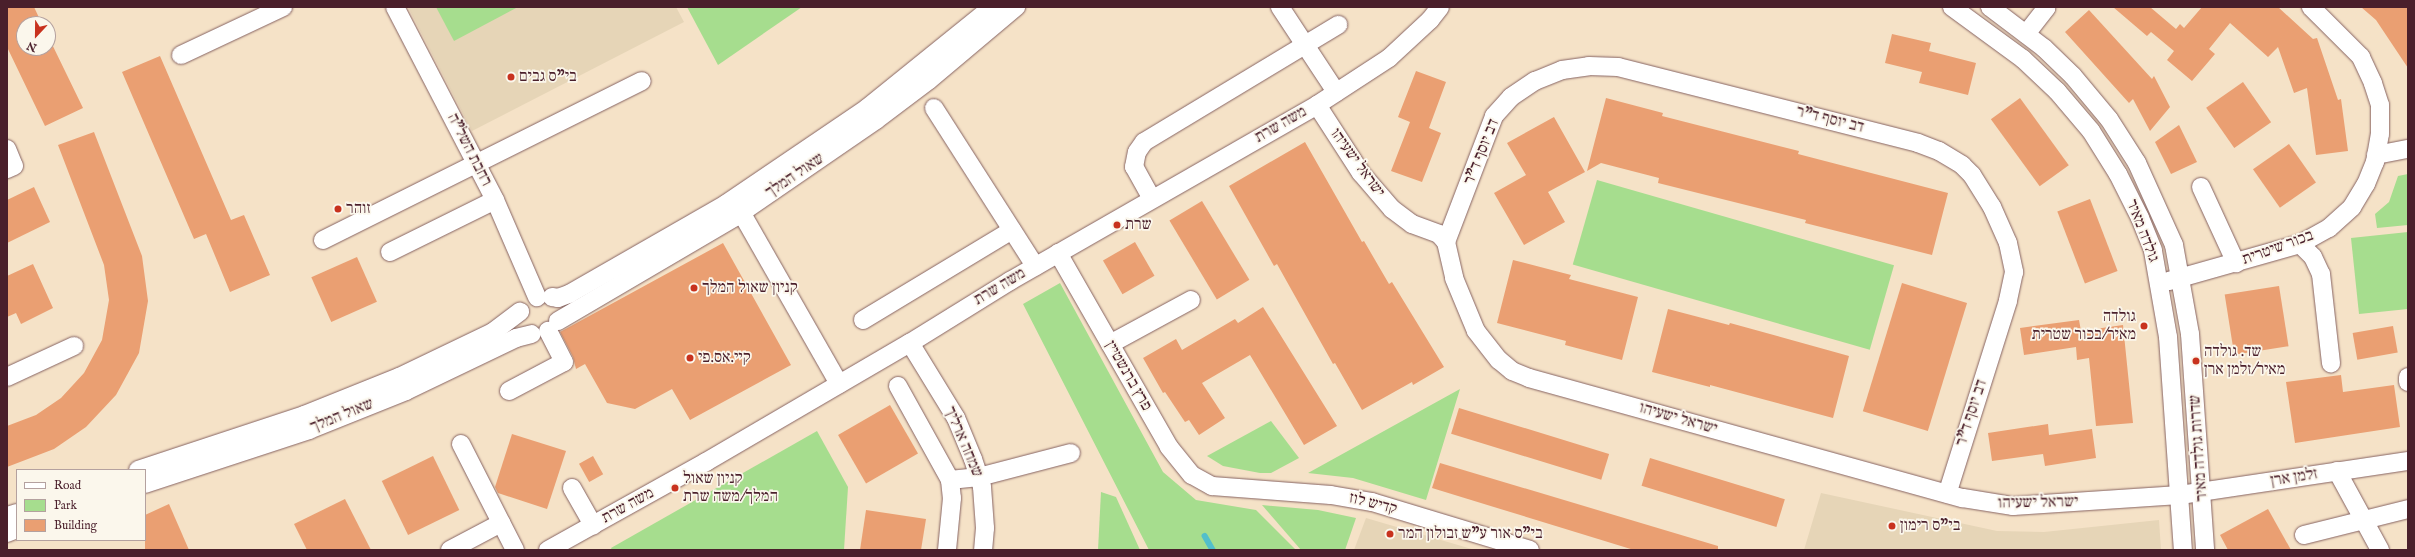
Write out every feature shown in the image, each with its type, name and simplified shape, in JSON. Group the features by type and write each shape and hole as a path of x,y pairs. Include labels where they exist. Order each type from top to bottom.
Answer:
{"street":[{"path":"181,55 283,7"},
{"name":"רחבת השל\"ה","path":"395,7 545,297 561,307 546,329"},
{"name":"שאול המלך","path":"141,469 304,415 400,376 493,332 520,312 528,303 545,297 558,298 569,294 726,204 867,108 992,7"},
{"name":"שאול המלך","path":"146,484 310,430 406,391 516,338 546,329 741,212 876,120 928,80 1016,7"},
{"path":"1280,7 1336,92"},
{"name":"משה שרת","path":"548,550 840,384 1058,253 1317,105 1389,58 1430,20 1440,7"},
{"name":"גולדה מאיר","path":"1952,7 2023,59 2057,91 2091,132 2118,174 2140,218 2153,251 2168,337 2183,550"},
{"name":"שדרות גולדה מאיר","path":"1990,7 2026,34 2073,76 2108,118 2137,163 2160,209 2174,245 2190,334 2205,550"},
{"path":"2026,34 2046,8 2044,7"},
{"name":"בכור שיטרית","path":"2159,283 2181,279 2300,244 2329,228 2352,207 2366,184 2376,155 2380,134 2380,105 2373,83 2361,57 2311,7"},
{"path":"1152,200 1134,167 1137,152 1144,142 1338,25"},
{"name":"דב יוסף ד\"ר","path":"1446,242 1494,116 1511,97 1535,81 1562,70 1589,66 1618,67 1918,142 1939,151 1967,170 1984,194 2008,243 2014,272 2008,301 1947,494"},
{"path":"323,240 642,81"},
{"name":"ישראל ישעיהו","path":"1317,105 1360,173 1392,209 1412,224 1439,234 1446,242 1454,278 1476,331 1487,348 1512,371 1529,378 1947,494 2013,506 2180,495"},
{"path":"934,108 1036,266"},
{"path":"7,149 14,166 7,169"},
{"path":"2376,155 2408,149"},
{"path":"2201,187 2236,263"},
{"path":"390,252 495,200"},
{"path":"741,212 840,384"},
{"path":"863,320 1012,230"},
{"path":"2300,244 2313,257 2321,274 2331,363"},
{"name":"פרץ ברנשטיין","path":"1058,253 1169,447 1192,475 1212,486"},
{"path":"1110,344 1191,300"},
{"path":"508,391 564,362 546,329 525,331 519,326 520,312"},
{"name":"שמחה ארליך","path":"910,343 956,418 979,477 982,487 985,528 983,550"},
{"path":"7,377 74,346"},
{"path":"898,386 950,480 952,498 947,550"},
{"path":"460,444 515,550"},
{"path":"950,480 979,477 1071,453"},
{"name":"זלמן ארן","path":"2180,495 2337,471 2408,462"},
{"path":"2337,471 2380,550"},
{"name":"קדיש לוז","path":"1212,486 1324,494 1372,502 1530,550"},
{"path":"572,488 593,525"},
{"path":"2304,535 2408,509"},
{"path":"450,550 501,523"}],"shaded area":[{"name":"בי\"ס גבים","path":"408,7 676,7 684,22 472,131"},
{"name":"בי\"ס רימון","path":"1821,493 1997,531 2044,532 2159,520 2161,550 1804,550"},
{"name":"בי\"ס אור ע\"ש זבולון המר","path":"1366,518 1475,550 1354,550"}],"green space":[{"path":"436,7 518,7 454,41"},
{"path":"687,7 802,7 718,65"},
{"path":"2408,174 2408,225 2377,228 2375,214 2389,202 2398,176"},
{"path":"1597,180 1894,265 1870,350 1573,265"},
{"path":"2408,232 2408,309 2359,314 2351,238"},
{"path":"1060,283 1163,472 1196,500 1256,510 1296,550 1149,550 1023,304"},
{"path":"1460,389 1426,500 1353,478 1308,473"},
{"path":"1271,421 1299,458 1271,473 1260,473 1223,466 1207,456"},
{"path":"817,431 848,487 844,550 612,550 611,548"},
{"path":"1101,492 1116,497 1140,550 1098,550"},
{"path":"1262,505 1318,510 1356,518 1345,550 1301,550"}],"building":[{"path":"7,7 34,7 38,16 16,16 16,56 56,56 56,52 83,108 45,126 7,47"},
{"path":"2113,7 2150,7 2176,29 2180,24 2184,28 2202,7 2278,7 2313,39 2317,38 2338,100 2341,99 2348,151 2316,155 2307,88 2294,93 2278,47 2268,57 2230,23 2209,49 2215,54 2192,81 2167,60 2174,51 2151,32 2147,36"},
{"path":"2361,7 2408,7 2408,68 2376,20"},
{"path":"2089,10 2152,79 2154,76 2170,107 2150,131 2133,99 2129,103 2065,32"},
{"path":"1892,34 1931,43 1929,51 1976,63 1968,95 1919,83 1922,72 1885,63"},
{"path":"160,56 231,220 244,215 270,275 230,292 206,234 194,239 122,72"},
{"path":"1416,71 1446,82 1429,128 1441,133 1422,182 1391,171 1410,122 1398,117"},
{"path":"2243,82 2271,122 2234,148 2206,108"},
{"path":"1606,98 1663,113 1662,116 1799,151 1798,154 1948,193 1932,255 1805,223 1806,220 1658,183 1659,178 1601,163 1587,171"},
{"path":"2020,98 2069,165 2040,186 1991,119"},
{"path":"1554,117 1585,172 1548,192 1565,222 1524,245 1494,193 1526,175 1507,143"},
{"path":"2179,125 2197,162 2171,174 2155,142"},
{"path":"94,132 142,256 148,301 139,353 116,395 86,427 54,449 7,467 7,426 36,415 61,398 84,373 102,340 109,300 104,265 58,145"},
{"path":"1305,142 1362,242 1364,241 1389,284 1392,282 1444,367 1413,385 1412,382 1362,410 1335,363 1333,364 1277,264 1274,266 1229,186"},
{"path":"2289,144 2316,183 2280,208 2253,169"},
{"path":"34,187 50,222 7,243 7,200"},
{"path":"2090,199 2118,271 2085,283 2057,212"},
{"path":"1202,201 1249,280 1217,299 1169,221"},
{"path":"1135,242 1154,276 1122,294 1103,261"},
{"name":"קניון שאול המלך","path":"723,243 791,365 690,420 672,389 635,409 607,403 585,364 576,369 573,357 560,332"},
{"path":"357,257 377,302 331,322 311,277"},
{"path":"1513,260 1571,275 1569,279 1638,297 1622,360 1565,345 1566,341 1497,323"},
{"path":"33,264 53,308 21,324 16,313 7,317 7,276"},
{"path":"1902,283 1967,303 1928,431 1863,411"},
{"path":"2279,286 2289,346 2234,355 2225,295"},
{"path":"1263,307 1337,426 1304,445 1250,355 1202,383 1225,418 1199,435 1189,420 1185,422 1165,392 1163,393 1143,358 1176,339 1182,350 1235,319 1238,323"},
{"path":"1668,309 1729,325 1730,323 1849,356 1833,418 1710,385 1710,387 1652,372"},
{"path":"2079,320 2081,331 2123,325 2133,423 2096,426 2089,358 2077,360 2076,347 2024,355 2020,328"},
{"path":"2393,326 2398,353 2357,360 2353,333"},
{"path":"2341,375 2343,392 2394,385 2400,427 2295,443 2286,382"},
{"path":"890,405 918,453 866,483 838,435"},
{"path":"1459,408 1609,454 1601,480 1451,434"},
{"path":"2048,424 2049,435 2092,429 2096,458 2045,466 2043,454 1992,461 1988,433"},
{"path":"512,434 566,451 547,509 498,493 495,487"},
{"path":"433,456 459,510 408,535 382,481"},
{"path":"593,456 603,474 589,482 579,464"},
{"path":"1650,458 1785,499 1776,527 1642,486"},
{"path":"1440,463 1718,546 1718,550 1634,550 1432,488"},
{"path":"345,499 371,550 307,550 294,524"},
{"path":"169,504 189,550 145,550 146,515"},
{"path":"2268,509 2291,550 2228,550 2220,535"},
{"path":"866,510 926,519 921,550 860,550"}],"waterway":[{"path":"1205,536 1213,550"}],"place":[{"name":"בי\"ס גבים","path":"511,77"},
{"name":"זוהר","path":"338,209"},
{"name":"שרת","path":"1117,225"},
{"name":"קניון שאול המלך","path":"694,288"},
{"name":"גולדה מאיר/בכור שטרית","path":"2144,326"},
{"name":"קיי.אס.פי","path":"690,358"},
{"name":"שד. גולדה מאיר/זלמן ארן","path":"2196,361"},
{"name":"קניון שאול המלך/משה שרת","path":"675,488"},
{"name":"בי\"ס רימון","path":"1892,526"},
{"name":"בי\"ס אור ע\"ש זבולון המר","path":"1390,534"}]}
